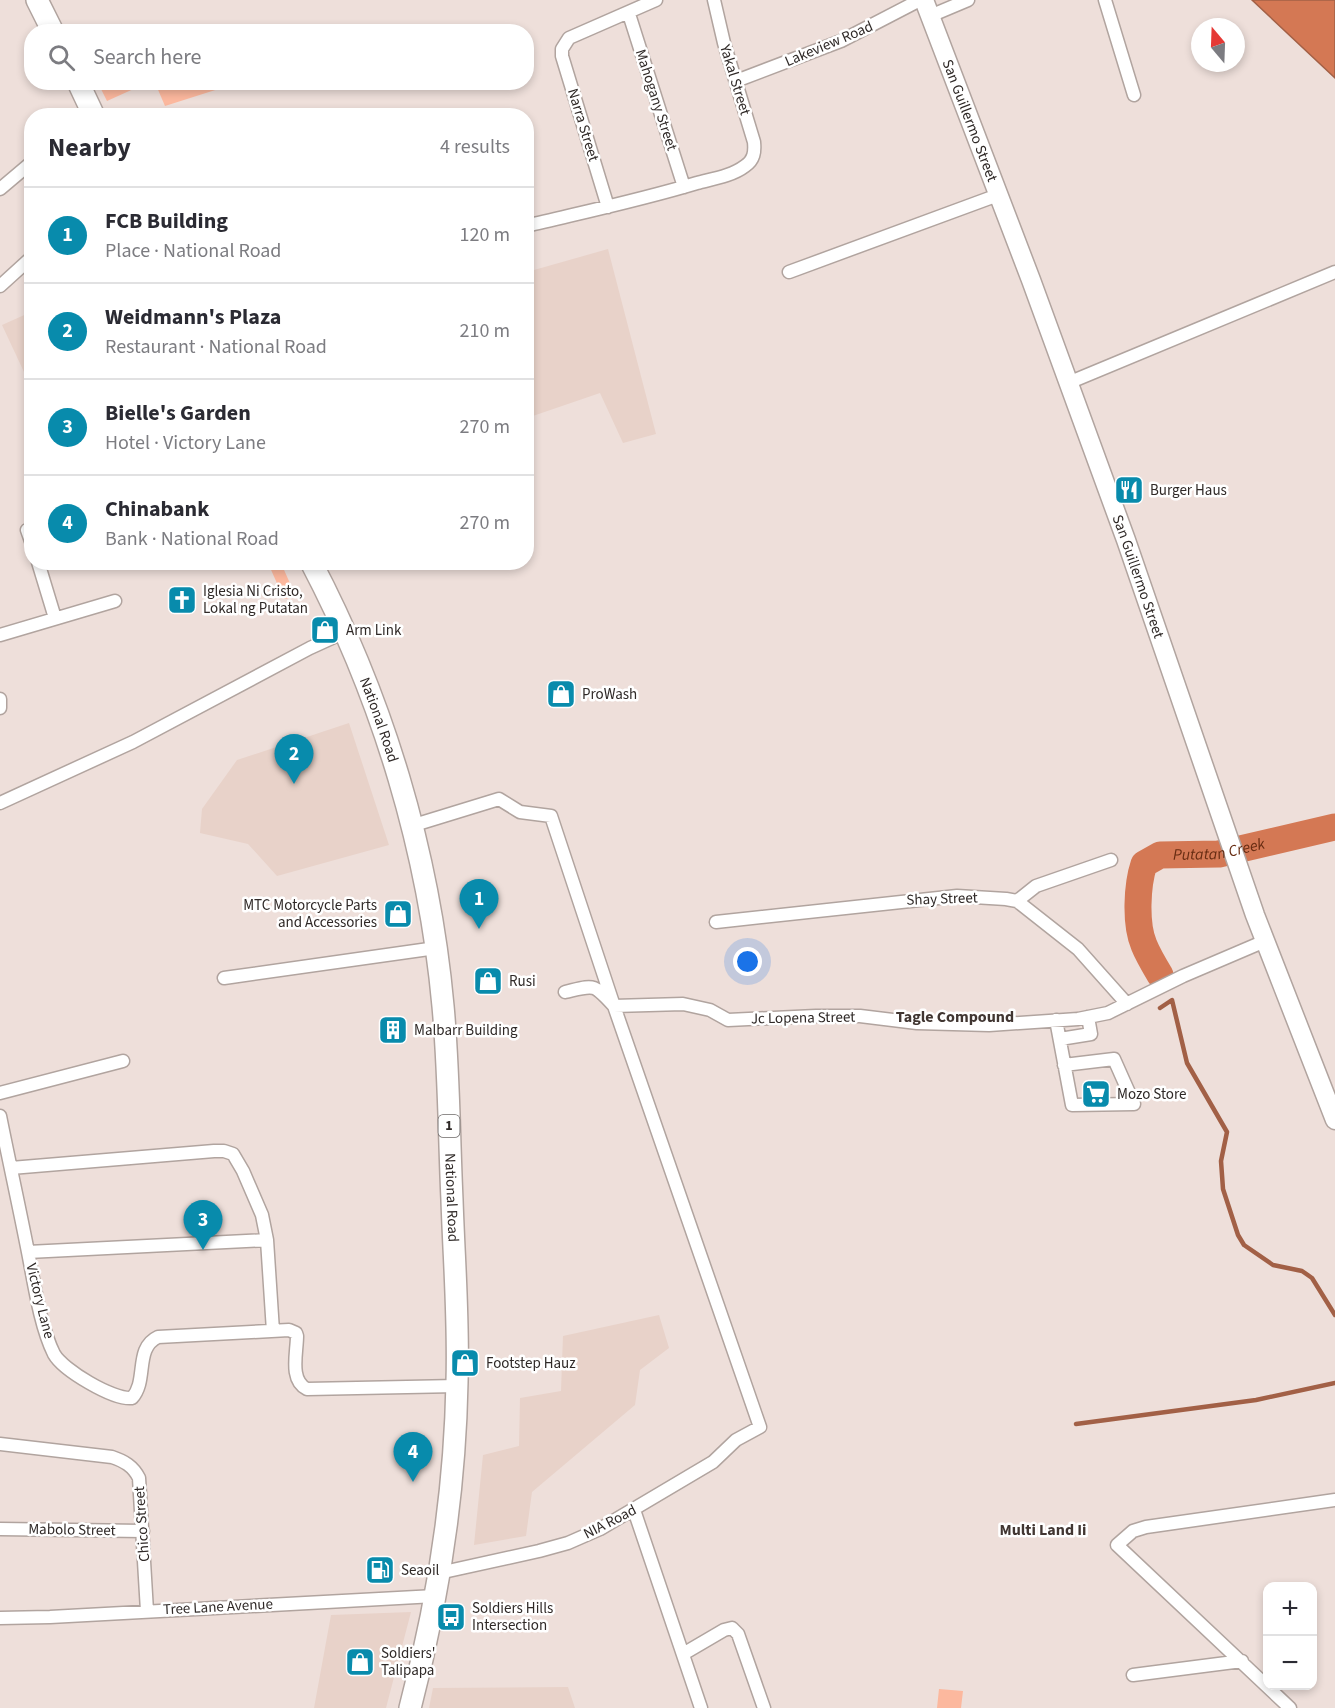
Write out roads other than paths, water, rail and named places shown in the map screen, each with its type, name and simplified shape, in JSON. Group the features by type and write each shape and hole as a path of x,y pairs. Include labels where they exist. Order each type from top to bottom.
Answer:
{"highway":[{"path":"37,0 49,24"},
{"path":"81,90 89,108"},
{"name":"National Road","path":"315,570 357,658 376,711 411,826 424,880 436,948 446,1042 457,1287 457,1386 448,1515 435,1596 410,1708"}],"main road":[{"name":"San Guillermo Street","path":"925,5 1130,551 1235,860 1335,1119"}],"street":[{"path":"628,14 656,0"},
{"name":"Yakal Street","path":"684,187 746,166 755,153 754,142 714,0"},
{"name":"Lakeview Road","path":"736,81 841,41 925,5 968,0"},
{"path":"1104,0 1134,95"},
{"name":"Narra Street","path":"608,207 562,56 564,43 575,34 628,14"},
{"name":"Mahogany Street","path":"628,14 684,187"},
{"path":"0,189 24,169"},
{"path":"534,224 684,187"},
{"path":"789,272 998,195"},
{"path":"0,286 24,264"},
{"path":"1068,383 1335,273"},
{"path":"40,570 55,618"},
{"path":"0,634 115,601"},
{"path":"0,803 133,742 269,669 345,632"},
{"path":"0,699 0,708"},
{"path":"411,826 499,799 520,812 551,816 614,1006"},
{"path":"1017,902 1036,886 1111,860"},
{"name":"Shay Street","path":"716,922 957,896 1006,899 1017,902 1078,949 1127,1004"},
{"name":"Jc Lopena Street","path":"614,1006 683,1004 710,1010 728,1020 860,1016 917,1023 978,1025 1088,1017 1108,1013 1183,976 1265,941"},
{"path":"224,978 436,948"},
{"path":"565,992 596,988 614,1006"},
{"name":"NIA Road","path":"439,1573 568,1543 600,1529 713,1462 736,1440 760,1427 614,1006"},
{"path":"1060,1039 1091,1034 1088,1017"},
{"path":"1056,1020 1064,1065 1072,1105 1134,1104 1114,1059 1064,1065"},
{"path":"0,1093 123,1061"},
{"name":"Victory Lane","path":"0,1116 36,1294 55,1354 61,1364 118,1398 132,1398 140,1387 145,1350 151,1341 158,1337 273,1331"},
{"path":"11,1168 224,1151 233,1154 262,1215 267,1240 273,1331 289,1330 296,1333 296,1377 300,1386 307,1389 457,1386"},
{"path":"28,1252 267,1240"},
{"name":"Chico Street","path":"0,1443 112,1457 122,1460 136,1471 139,1478 147,1611"},
{"path":"1290,1708 1117,1545 1133,1532 1146,1527 1335,1500"},
{"path":"634,1510 701,1708"},
{"name":"Mabolo Street","path":"0,1529 143,1531"},
{"name":"Tree Lane Avenue","path":"0,1618 435,1596"},
{"path":"683,1654 724,1629 732,1628 738,1634 764,1708"},
{"path":"1132,1675 1242,1661"}],"waterway":[{"name":"Putatan Creek","path":"1160,975 1146,949 1139,926 1139,893 1144,864 1160,855 1219,854 1335,827"},
{"path":"1160,1008 1172,1000 1187,1063 1227,1132 1221,1161 1223,1189 1238,1235 1244,1245 1273,1265 1302,1271 1312,1278 1335,1315"},
{"path":"1076,1424 1256,1400 1335,1383"}],"place":[{"name":"Burger Haus","path":"1129,490"},
{"name":"Iglesia Ni Cristo, Lokal ng Putatan","path":"182,600"},
{"name":"Arm Link","path":"325,630"},
{"name":"ProWash","path":"561,694"},
{"name":"Weidmann's Plaza","path":"294,784"},
{"name":"MTC Motorcycle Parts and Accessories","path":"398,914"},
{"name":"FCB Building","path":"479,929"},
{"name":"Rusi","path":"488,981"},
{"name":"Malbarr Building","path":"393,1030"},
{"name":"Mozo Store","path":"1096,1094"},
{"name":"Bielle's Garden","path":"203,1250"},
{"name":"Footstep Hauz","path":"465,1363"},
{"name":"Chinabank","path":"413,1482"},
{"name":"Seaoil","path":"380,1570"},
{"name":"Soldiers Hills Intersection","path":"451,1617"},
{"name":"Soldiers' Talipapa","path":"360,1662"}],"district":[{"name":"Tagle Compound","path":"955,1017"},
{"name":"Multi Land Ii","path":"1043,1530"}]}
